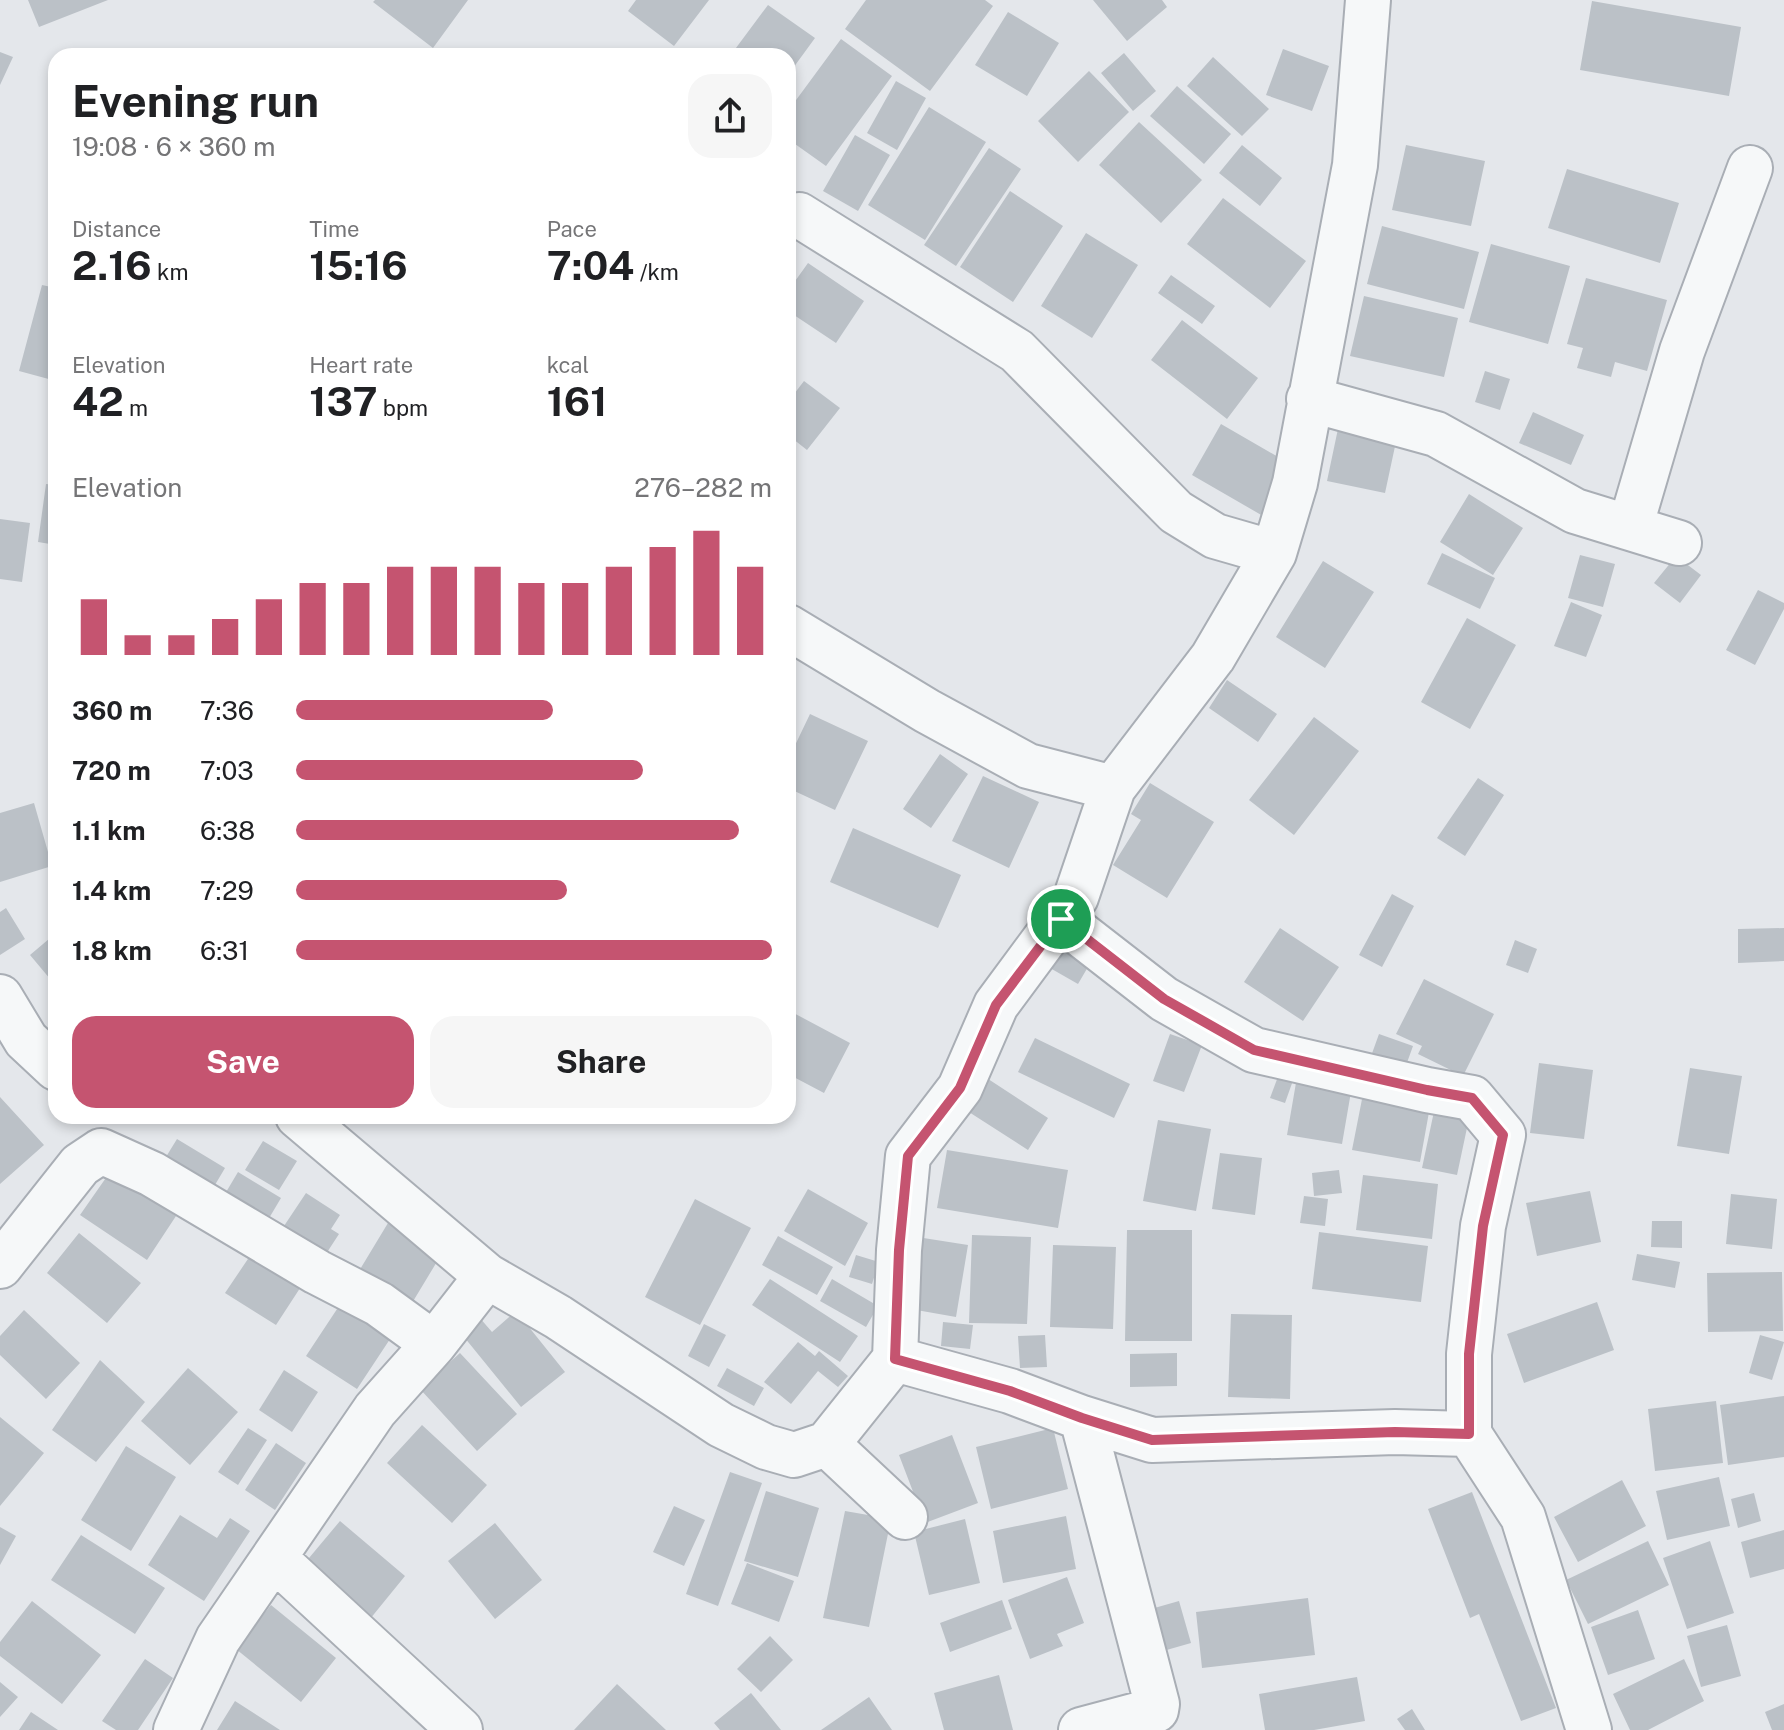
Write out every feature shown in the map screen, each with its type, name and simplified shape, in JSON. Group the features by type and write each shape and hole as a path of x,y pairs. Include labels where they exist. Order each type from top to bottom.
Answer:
{"street":[{"path":"307,1124 487,1276 558,1317 721,1425 766,1447 794,1455 827,1444 895,1359 899,1250 908,1156 960,1088 996,1005 1076,897 1113,788 1213,657 1274,553 1295,483 1355,165 1368,0"},
{"path":"1630,528 1682,351 1750,168"},
{"path":"799,215 1017,351 1176,512 1215,536 1274,553"},
{"path":"1309,399 1436,434 1575,511 1679,543"},
{"path":"796,632 927,711 1028,766 1113,788"},
{"path":"1061,919 1164,999 1254,1050 1472,1098 1503,1135 1483,1226 1469,1354 1469,1434 1523,1517 1589,1730"},
{"path":"0,997 26,1040 48,1061"},
{"path":"0,1266 80,1165 98,1133 152,1174 317,1272 379,1304 434,1344"},
{"path":"176,1730 218,1639 375,1410 434,1344 487,1276"},
{"path":"895,1359 1010,1391 1152,1440 1395,1432 1469,1434"},
{"path":"1082,1418 1167,1717"},
{"path":"827,1444 905,1517"},
{"path":"274,1558 460,1730"},
{"path":"1081,1730 1156,1710 1167,1717"}],"building":[{"path":"28,0 108,0 39,27"},
{"path":"468,0 433,48 373,2"},
{"path":"636,0 709,0 674,46 628,11"},
{"path":"866,0 985,0 993,6 930,91 845,29"},
{"path":"1093,0 1162,0 1167,7 1127,41"},
{"path":"1592,1 1741,27 1729,96 1580,70"},
{"path":"768,5 815,38 796,64 796,48 736,48"},
{"path":"1008,12 1059,43 1027,96 975,65"},
{"path":"841,39 892,76 826,166 796,145 796,100"},
{"path":"1283,49 1329,66 1312,111 1266,95"},
{"path":"0,52 13,57 0,85"},
{"path":"1124,53 1156,91 1133,111 1101,73"},
{"path":"1213,57 1269,109 1242,136 1187,86"},
{"path":"1089,71 1129,112 1078,162 1038,121"},
{"path":"896,81 926,98 897,150 867,133"},
{"path":"1177,86 1231,134 1204,164 1150,116"},
{"path":"929,107 986,142 925,240 868,205"},
{"path":"1139,122 1202,180 1161,223 1099,165"},
{"path":"855,135 890,155 858,211 823,191"},
{"path":"1242,145 1282,178 1260,206 1219,173"},
{"path":"1406,145 1485,161 1471,226 1392,210"},
{"path":"989,148 1021,169 956,266 924,245"},
{"path":"1567,169 1679,203 1660,263 1548,228"},
{"path":"1010,191 1063,226 1013,302 960,267"},
{"path":"1223,198 1306,261 1270,308 1187,244"},
{"path":"1382,226 1479,252 1464,309 1367,284"},
{"path":"1086,233 1138,265 1092,338 1041,306"},
{"path":"1491,244 1570,266 1548,344 1469,322"},
{"path":"808,263 864,301 836,343 796,316 796,280"},
{"path":"1171,275 1215,306 1202,324 1158,293"},
{"path":"1586,278 1667,300 1647,371 1615,362 1611,377 1577,368 1583,348 1567,344"},
{"path":"42,285 48,286 48,379 19,371"},
{"path":"1364,296 1458,318 1444,377 1350,356"},
{"path":"1182,320 1258,378 1227,419 1151,360"},
{"path":"1485,371 1510,379 1500,410 1475,402"},
{"path":"804,381 840,408 807,450 796,441 796,392"},
{"path":"1533,412 1584,435 1571,465 1519,443"},
{"path":"1221,424 1292,465 1263,516 1192,475"},
{"path":"1339,424 1397,437 1385,493 1327,481"},
{"path":"46,484 48,484 48,544 38,542"},
{"path":"1469,494 1523,528 1493,575 1440,542"},
{"path":"0,519 30,523 22,582 0,579"},
{"path":"1442,553 1495,578 1480,609 1427,584"},
{"path":"1580,555 1615,564 1603,607 1568,598"},
{"path":"1676,556 1701,575 1680,603 1654,583"},
{"path":"1323,561 1374,592 1325,668 1276,637"},
{"path":"1758,590 1784,603 1784,609 1755,665 1726,650"},
{"path":"1571,602 1602,615 1586,657 1554,646"},
{"path":"1467,618 1516,645 1470,729 1421,702"},
{"path":"1227,680 1277,714 1258,742 1209,708"},
{"path":"810,714 868,741 835,810 796,792 796,743"},
{"path":"1314,717 1359,751 1294,835 1249,800"},
{"path":"940,754 968,774 931,828 903,809"},
{"path":"983,776 1039,802 1009,868 952,841"},
{"path":"1478,778 1504,795 1465,856 1437,838"},
{"path":"1150,783 1214,822 1167,898 1113,865 1141,820 1131,814"},
{"path":"34,803 48,852 48,867 0,882 0,813"},
{"path":"853,828 961,875 938,928 830,882"},
{"path":"1392,894 1414,906 1382,967 1359,955"},
{"path":"6,908 25,939 0,955 0,912"},
{"path":"1280,928 1339,967 1303,1021 1244,982"},
{"path":"1784,928 1784,961 1738,963 1738,929"},
{"path":"1068,938 1095,955 1078,984 1050,968"},
{"path":"48,940 48,976 30,955"},
{"path":"1515,940 1537,949 1528,973 1506,965"},
{"path":"1424,979 1494,1014 1463,1076 1418,1054 1422,1046 1396,1034"},
{"path":"796,1014 850,1043 824,1093 796,1078"},
{"path":"1170,1034 1202,1045 1184,1092 1153,1081"},
{"path":"1379,1034 1413,1046 1404,1071 1370,1059"},
{"path":"1035,1038 1130,1084 1114,1118 1018,1072"},
{"path":"1539,1063 1593,1070 1584,1139 1530,1133"},
{"path":"1282,1066 1296,1072 1285,1103 1270,1098"},
{"path":"1690,1068 1742,1076 1729,1154 1677,1146"},
{"path":"979,1073 1048,1118 1028,1150 958,1105"},
{"path":"1297,1077 1352,1086 1342,1144 1287,1135"},
{"path":"1364,1089 1431,1101 1420,1162 1352,1150"},
{"path":"0,1097 44,1145 0,1184"},
{"path":"1436,1102 1471,1109 1457,1175 1422,1168"},
{"path":"1158,1120 1211,1129 1196,1211 1143,1201"},
{"path":"177,1139 225,1168 209,1195 161,1165"},
{"path":"263,1141 297,1161 279,1190 245,1170"},
{"path":"947,1150 1068,1170 1058,1228 937,1208"},
{"path":"1220,1153 1262,1158 1255,1215 1212,1209"},
{"path":"1339,1170 1342,1193 1314,1196 1312,1173"},
{"path":"110,1172 176,1216 147,1260 80,1215"},
{"path":"238,1172 281,1198 262,1230 219,1204"},
{"path":"1363,1175 1438,1184 1432,1239 1356,1230"},
{"path":"808,1189 868,1223 845,1266 784,1231"},
{"path":"1590,1191 1601,1242 1537,1256 1526,1203"},
{"path":"306,1193 340,1215 331,1229 339,1234 324,1257 282,1229"},
{"path":"1731,1194 1777,1199 1772,1249 1726,1244"},
{"path":"1304,1196 1328,1199 1325,1226 1300,1223"},
{"path":"695,1199 751,1228 700,1325 645,1297"},
{"path":"1652,1221 1682,1221 1682,1248 1651,1247"},
{"path":"388,1223 441,1255 409,1308 356,1276"},
{"path":"1127,1230 1192,1230 1192,1341 1125,1341"},
{"path":"1319,1232 1428,1246 1421,1302 1312,1289"},
{"path":"79,1233 141,1283 107,1323 47,1273"},
{"path":"972,1235 1031,1237 1027,1324 969,1323"},
{"path":"778,1236 833,1267 817,1295 762,1265"},
{"path":"917,1237 968,1245 956,1317 905,1308"},
{"path":"1053,1245 1116,1247 1113,1329 1050,1327"},
{"path":"254,1250 304,1282 276,1325 225,1293"},
{"path":"1637,1254 1680,1262 1675,1288 1632,1280"},
{"path":"856,1255 879,1262 872,1284 849,1277"},
{"path":"1782,1272 1783,1331 1708,1332 1707,1273"},
{"path":"770,1279 858,1336 840,1362 752,1305"},
{"path":"832,1279 878,1306 866,1327 820,1301"},
{"path":"343,1300 394,1333 357,1389 306,1356"},
{"path":"1597,1302 1614,1350 1524,1383 1507,1334"},
{"path":"24,1310 80,1363 46,1399 0,1355 0,1336"},
{"path":"516,1311 565,1372 521,1407 460,1332 479,1317 492,1332"},
{"path":"1231,1314 1292,1315 1290,1399 1228,1397"},
{"path":"943,1322 973,1325 970,1349 941,1346"},
{"path":"704,1324 726,1335 709,1367 688,1356"},
{"path":"1045,1335 1047,1367 1020,1368 1018,1336"},
{"path":"1760,1335 1784,1342 1772,1380 1749,1373"},
{"path":"798,1342 815,1356 819,1351 848,1376 838,1387 818,1371 791,1404 764,1382"},
{"path":"460,1353 517,1414 477,1451 420,1389"},
{"path":"1177,1353 1177,1386 1130,1387 1130,1354"},
{"path":"100,1360 145,1402 96,1462 52,1430"},
{"path":"188,1368 238,1412 190,1465 141,1421"},
{"path":"727,1368 764,1388 754,1406 717,1386"},
{"path":"284,1370 318,1392 292,1432 259,1410"},
{"path":"1784,1396 1784,1457 1728,1465 1720,1405"},
{"path":"1716,1401 1723,1463 1655,1471 1648,1409"},
{"path":"0,1417 44,1453 0,1506"},
{"path":"422,1425 487,1485 452,1523 387,1463"},
{"path":"248,1428 267,1440 238,1485 218,1472"},
{"path":"1053,1428 1068,1489 991,1509 976,1447"},
{"path":"952,1435 978,1503 925,1523 899,1455"},
{"path":"276,1443 306,1463 275,1510 245,1490"},
{"path":"126,1446 176,1477 131,1551 81,1520"},
{"path":"730,1472 762,1483 718,1606 686,1594"},
{"path":"1719,1477 1730,1526 1667,1540 1656,1491"},
{"path":"1622,1480 1646,1526 1578,1562 1554,1517"},
{"path":"766,1491 819,1508 798,1577 744,1561"},
{"path":"1472,1492 1556,1708 1521,1721 1479,1614 1470,1618 1428,1509"},
{"path":"1754,1493 1761,1521 1738,1528 1731,1499"},
{"path":"674,1506 705,1520 684,1566 653,1552"},
{"path":"845,1511 891,1519 869,1627 823,1618"},
{"path":"180,1515 217,1538 230,1518 250,1531 204,1601 148,1565"},
{"path":"1066,1516 1076,1569 1003,1583 993,1531"},
{"path":"965,1519 980,1583 929,1595 914,1532"},
{"path":"340,1521 405,1576 370,1619 304,1564"},
{"path":"495,1523 542,1580 495,1619 448,1561"},
{"path":"0,1527 16,1536 0,1565"},
{"path":"1784,1530 1784,1569 1750,1578 1741,1542"},
{"path":"81,1535 165,1588 135,1634 51,1580"},
{"path":"1648,1541 1669,1585 1588,1624 1566,1580"},
{"path":"1710,1541 1734,1613 1687,1629 1663,1558"},
{"path":"747,1563 794,1581 779,1622 731,1604"},
{"path":"1067,1577 1084,1623 1057,1634 1063,1646 1030,1659 1008,1600"},
{"path":"1308,1598 1315,1655 1202,1668 1196,1612"},
{"path":"1002,1600 1012,1629 950,1652 940,1623"},
{"path":"32,1601 101,1655 62,1704 0,1656 0,1642"},
{"path":"1179,1601 1191,1643 1163,1651 1151,1609"},
{"path":"271,1605 336,1658 301,1702 236,1649"},
{"path":"1638,1610 1655,1659 1608,1675 1591,1627"},
{"path":"1727,1625 1741,1676 1701,1687 1687,1636"},
{"path":"770,1636 793,1660 761,1692 737,1669"},
{"path":"145,1659 173,1678 138,1730 116,1730 102,1721"},
{"path":"1684,1659 1704,1701 1648,1730 1630,1730 1613,1694"},
{"path":"999,1675 1013,1730 944,1730 934,1693"},
{"path":"1357,1677 1365,1721 1314,1730 1265,1730 1259,1694"},
{"path":"0,1682 18,1697 0,1717"},
{"path":"617,1684 666,1730 574,1730"},
{"path":"751,1693 781,1730 720,1730 714,1723"},
{"path":"869,1697 892,1730 821,1730"},
{"path":"235,1701 280,1730 217,1730"},
{"path":"1784,1704 1784,1730 1772,1730 1765,1712"},
{"path":"1412,1709 1425,1730 1405,1730 1397,1719"},
{"path":"31,1712 58,1730 19,1730"}],"route":[{"path":"1061,919 1164,999 1254,1050 1472,1098 1503,1135 1483,1226 1469,1354 1469,1434 1395,1432 1152,1440 1010,1391 895,1359 899,1250 908,1156 960,1088 996,1005 1061,919"}]}
